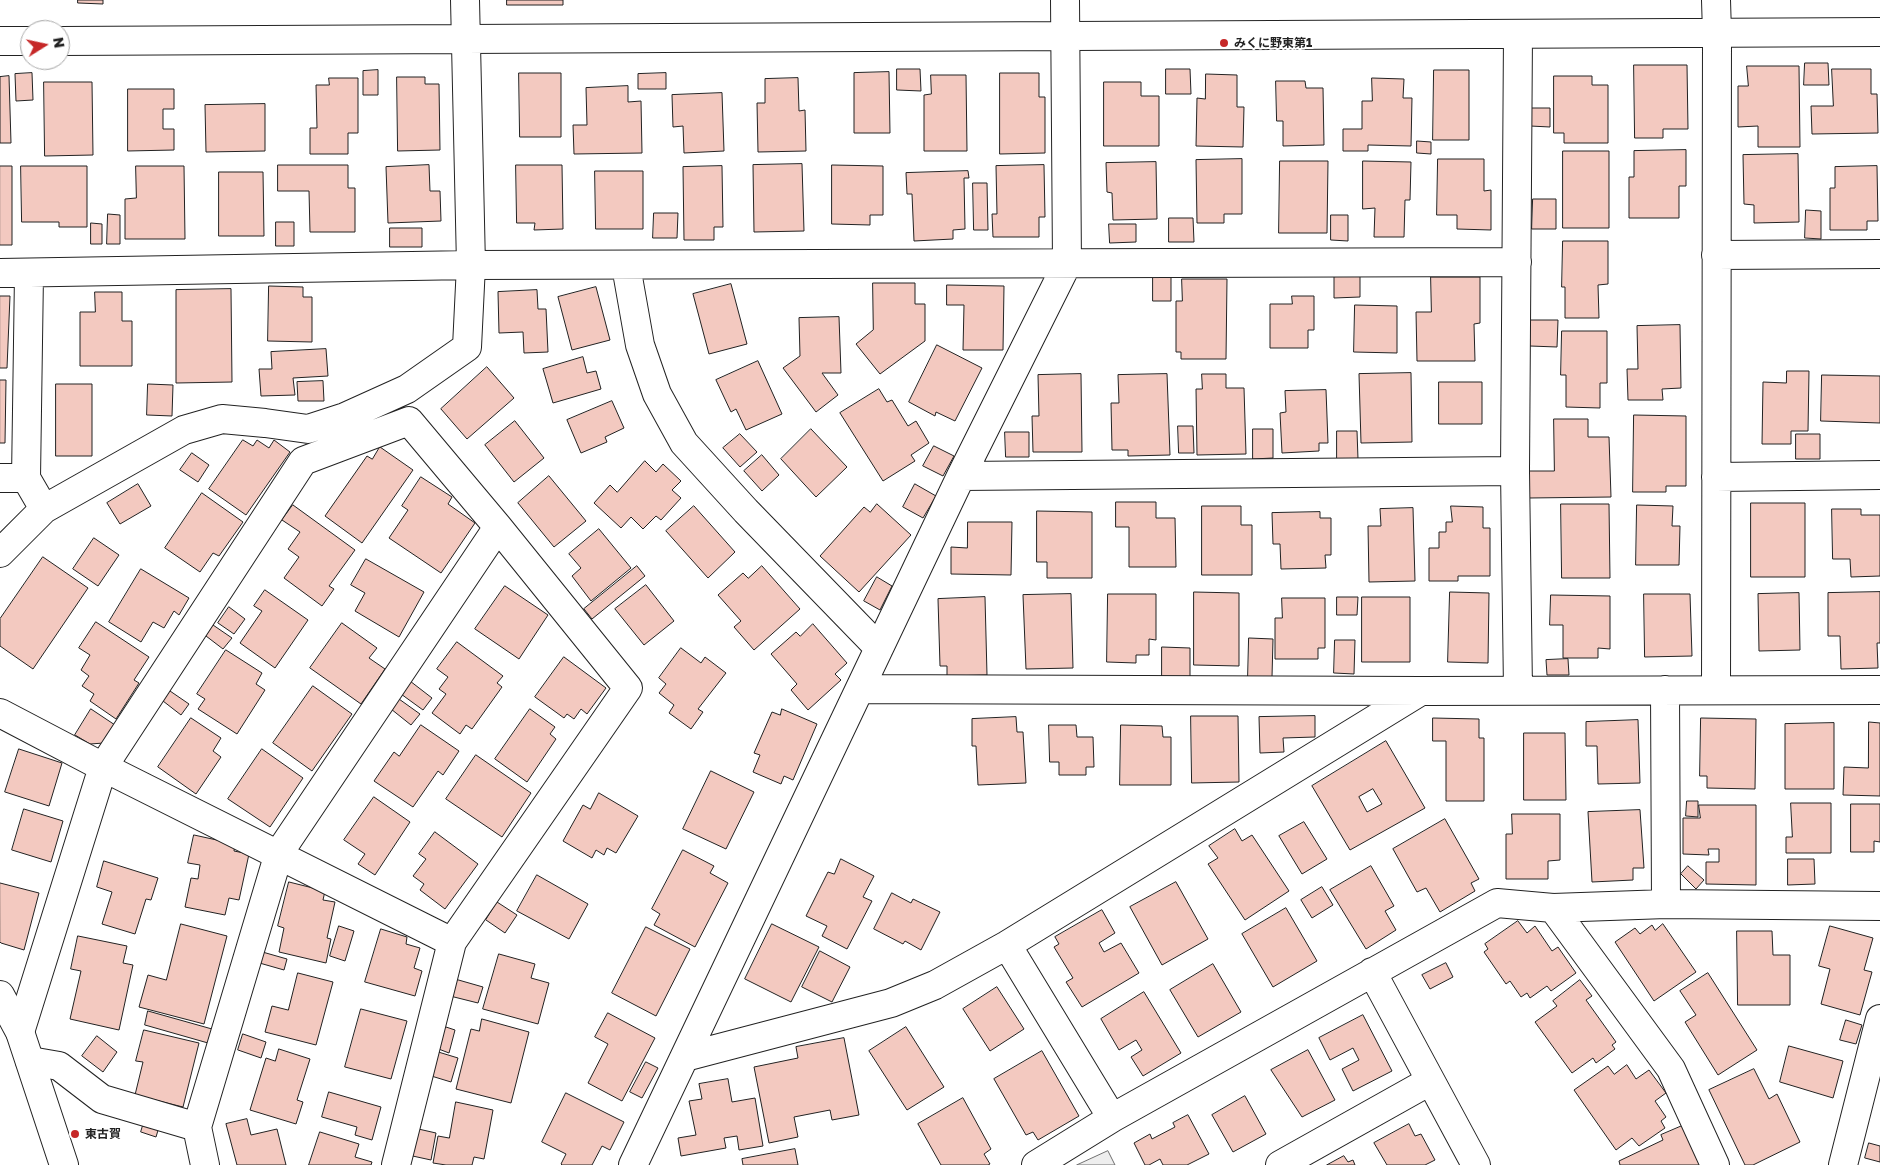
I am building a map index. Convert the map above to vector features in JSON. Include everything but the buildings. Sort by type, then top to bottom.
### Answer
[{"type":"street","points":[[0,553],[44,508],[184,430],[222,420],[265,422],[308,428],[344,417],[407,389],[467,347],[471,266],[465,0]]},
{"type":"street","points":[[633,1165],[961,476],[1067,264],[1065,0]]},
{"type":"street","points":[[1716,0],[1716,690]]},
{"type":"street","points":[[70,41],[1880,32]]},
{"type":"street","points":[[1518,34],[1515,471],[1518,690]]},
{"type":"street","points":[[0,41],[20,41]]},
{"type":"street","points":[[1716,255],[1880,254]]},
{"type":"street","points":[[0,273],[471,266],[1517,262]]},
{"type":"street","points":[[626,266],[640,345],[657,394],[684,443],[746,511],[880,648]]},
{"type":"street","points":[[29,274],[13,478],[44,508]]},
{"type":"street","points":[[20,1032],[103,767],[303,461],[409,421],[628,688],[452,942],[396,1165]]},
{"type":"street","points":[[961,476],[1515,471]]},
{"type":"street","points":[[1716,477],[1880,475]]},
{"type":"street","points":[[206,1165],[197,1127],[278,853],[498,528]]},
{"type":"street","points":[[860,689],[1880,690]]},
{"type":"street","points":[[1665,690],[1666,904]]},
{"type":"street","points":[[685,1057],[891,1003],[936,985],[1007,945],[1421,691]]},
{"type":"street","points":[[0,713],[103,767],[278,853],[452,942]]},
{"type":"street","points":[[1036,1165],[1112,1118],[1497,903],[1553,908],[1666,904],[1880,906]]},
{"type":"street","points":[[1553,908],[1671,1069],[1715,1165]]},
{"type":"street","points":[[1007,945],[1112,1118]]},
{"type":"street","points":[[1372,972],[1476,1165]]},
{"type":"street","points":[[0,996],[20,1032],[64,1165]]},
{"type":"street","points":[[1843,1165],[1880,1019]]},
{"type":"street","points":[[30,1061],[59,1066],[102,1099],[197,1127]]},
{"type":"street","points":[[1280,1165],[1430,1081]]},
{"type":"shaded area","points":[[1108,1151],[1115,1165],[1077,1165]]},
{"type":"place","name":"みくに野東第1","points":[[1224,43]]},
{"type":"place","name":"東古賀","points":[[75,1134]]}]
